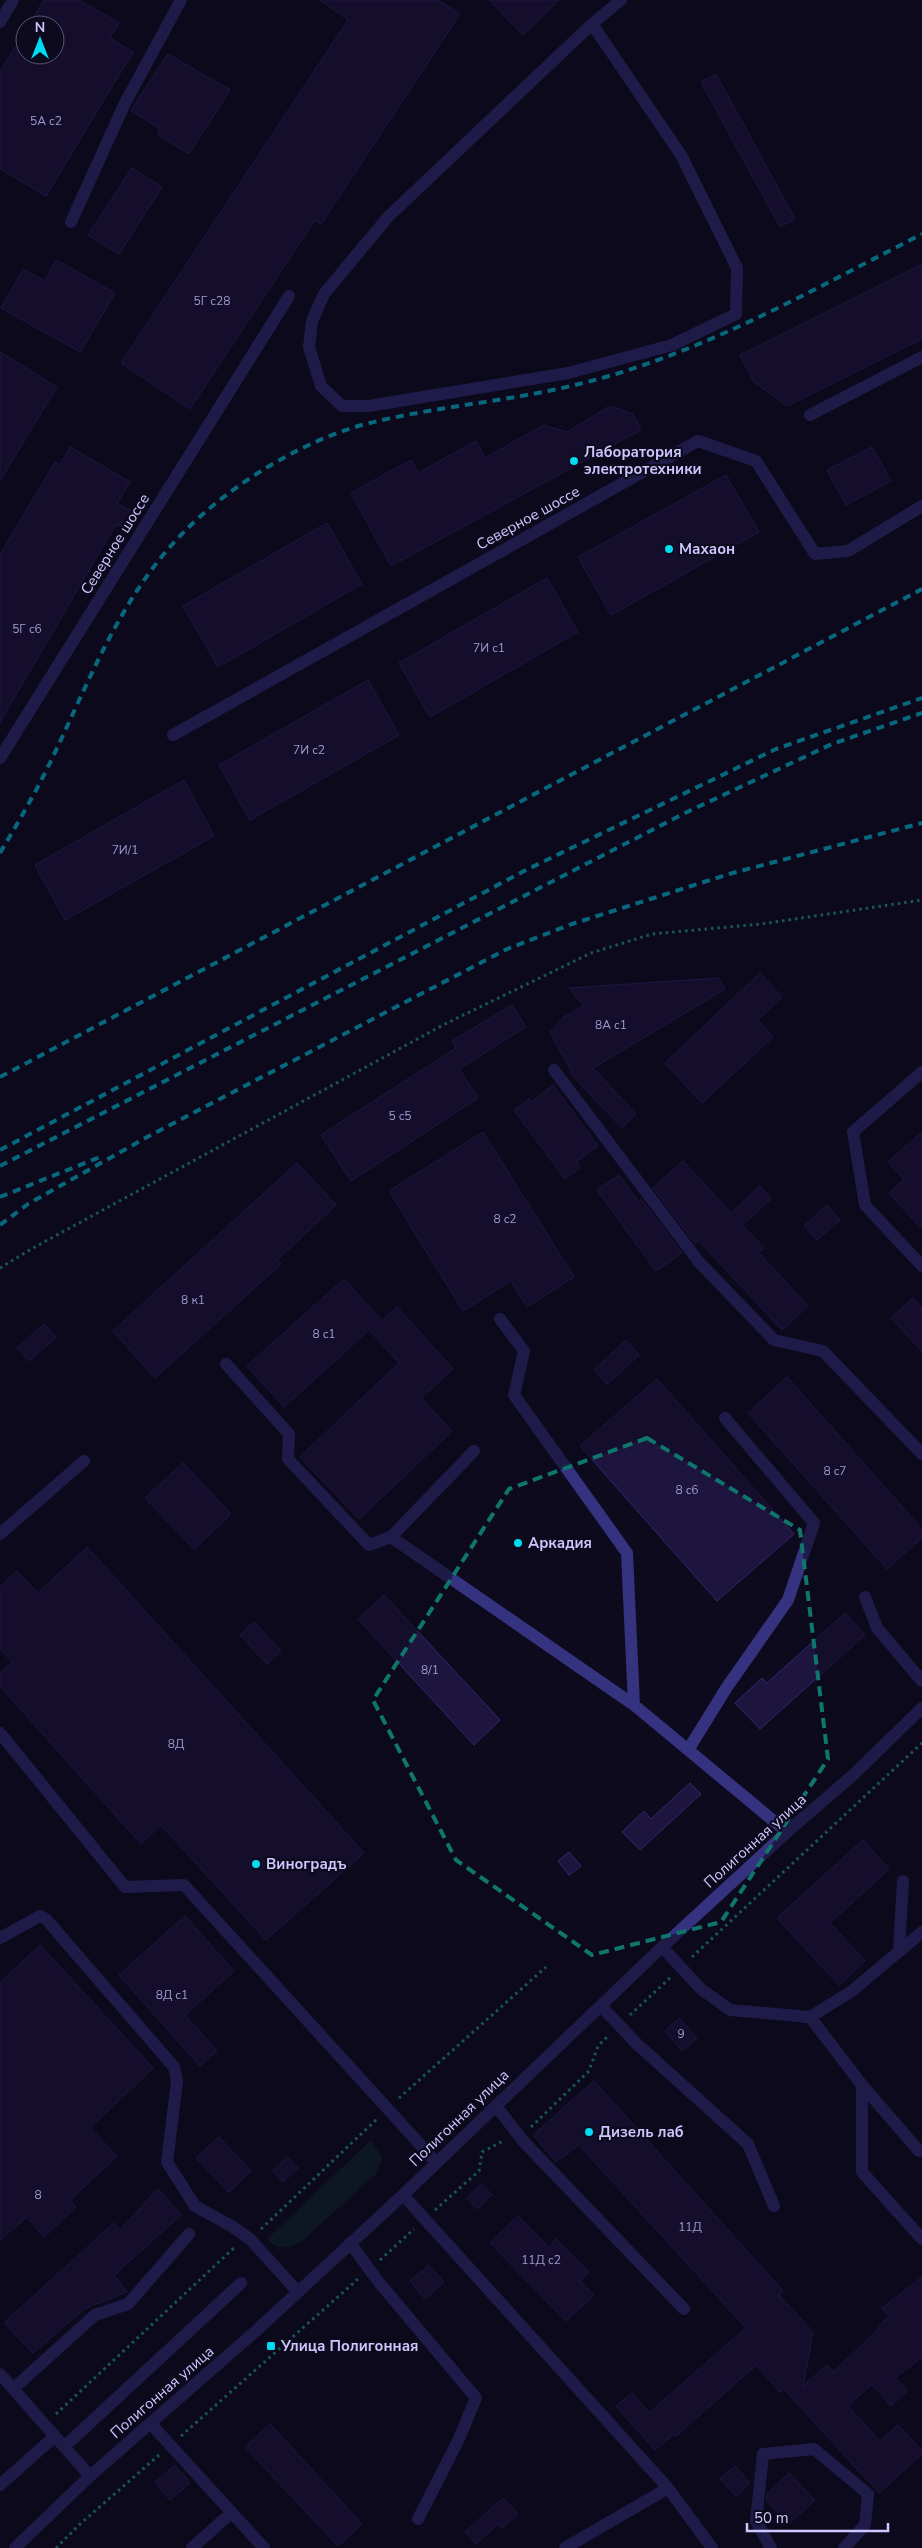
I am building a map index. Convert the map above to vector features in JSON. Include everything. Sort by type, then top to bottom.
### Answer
[{"type":"lane","points":[[0,22],[13,0]]},
{"type":"lane","points":[[71,222],[125,103],[176,15],[181,0]]},
{"type":"lane","points":[[592,24],[681,155],[733,259],[737,268],[736,314],[672,345],[568,374],[369,406],[342,406],[320,386],[309,347],[312,321],[324,294],[388,217],[592,24],[621,0]]},
{"type":"lane","name":"Северное шоссе","points":[[0,758],[290,296]]},
{"type":"lane","points":[[810,415],[922,357]]},
{"type":"lane","name":"Северное шоссе","points":[[173,735],[698,441],[756,461],[815,554],[848,551],[922,506]]},
{"type":"lane","points":[[554,1070],[699,1262],[774,1340],[823,1350],[922,1454]]},
{"type":"lane","points":[[922,1072],[853,1132],[864,1205],[922,1266]]},
{"type":"lane","points":[[500,1320],[524,1351],[514,1394],[627,1553],[634,1705]]},
{"type":"lane","points":[[226,1364],[289,1434],[288,1459],[369,1545],[391,1537],[474,1451]]},
{"type":"lane","points":[[688,1750],[727,1686],[788,1600],[814,1523],[726,1418]]},
{"type":"lane","points":[[0,1534],[84,1461]]},
{"type":"lane","points":[[391,1537],[634,1705],[787,1832]]},
{"type":"lane","points":[[864,1597],[877,1628],[922,1681]]},
{"type":"lane","name":"Полигонная улица","points":[[15,2548],[90,2476],[151,2424],[403,2195],[662,1947],[787,1832],[852,1776],[922,1708]]},
{"type":"lane","points":[[0,1733],[125,1887],[184,1885],[436,2162]]},
{"type":"lane","points":[[900,1950],[903,1881]]},
{"type":"lane","points":[[0,1938],[40,1916],[46,1919],[174,2067],[178,2081],[166,2162],[195,2206],[233,2226],[250,2239],[298,2292]]},
{"type":"lane","points":[[662,1947],[701,1989],[730,2010],[810,2017],[852,1991],[922,1932]]},
{"type":"lane","points":[[601,2006],[748,2144],[774,2206]]},
{"type":"lane","points":[[810,2017],[862,2085],[922,2150]]},
{"type":"lane","points":[[862,2085],[862,2172],[922,2239]]},
{"type":"lane","points":[[496,2106],[518,2134],[684,2309]]},
{"type":"lane","points":[[403,2195],[668,2488],[712,2548]]},
{"type":"lane","points":[[14,2388],[95,2315],[128,2304],[189,2234]]},
{"type":"lane","points":[[350,2244],[369,2270],[476,2398],[458,2441],[418,2519]]},
{"type":"lane","points":[[64,2447],[241,2283]]},
{"type":"lane","points":[[0,2374],[90,2476]]},
{"type":"lane","points":[[151,2424],[264,2548]]},
{"type":"lane","points":[[0,2485],[54,2437]]},
{"type":"lane","points":[[771,2548],[756,2521],[762,2454],[814,2448],[868,2494],[865,2526],[844,2548]]},
{"type":"lane","points":[[565,2548],[668,2488]]},
{"type":"lane","points":[[192,2548],[231,2513]]},
{"type":"path","points":[[0,1268],[33,1248],[445,1024],[592,953],[652,934],[761,924],[922,900]]},
{"type":"path","points":[[56,2548],[79,2524],[479,2171],[482,2152],[531,2127],[589,2072],[598,2046],[922,1743]]},
{"type":"path","points":[[44,2425],[241,2242],[250,2239],[387,2109],[546,1967]]},
{"type":"highlighted area","points":[[647,1438],[800,1530],[828,1759],[721,1922],[592,1955],[456,1860],[373,1700],[509,1489]]},
{"type":"green space","points":[[371,2140],[382,2157],[377,2173],[301,2242],[288,2247],[279,2247],[267,2239]]},
{"type":"building","points":[[44,0],[79,0],[119,23],[110,38],[133,52],[46,196],[0,169],[0,72],[15,47],[15,65],[65,65],[65,15],[35,15]]},
{"type":"building","points":[[320,0],[438,0],[460,14],[321,224],[315,220],[190,409],[121,363],[348,20]]},
{"type":"building","points":[[489,0],[559,0],[523,35]]},
{"type":"building","points":[[168,54],[230,90],[189,154],[157,134],[160,129],[131,110]]},
{"type":"building","points":[[716,74],[795,219],[780,227],[701,82]]},
{"type":"building","points":[[132,168],[162,187],[119,254],[88,235]]},
{"type":"building","points":[[56,260],[115,293],[80,352],[1,308],[23,269],[45,281]]},
{"type":"building","points":[[922,264],[922,339],[787,406],[754,382],[740,355]]},
{"type":"building","points":[[0,352],[57,387],[0,481]]},
{"type":"building","points":[[610,406],[633,414],[641,430],[391,566],[351,493],[411,460],[418,473],[476,441],[485,458],[544,425],[567,432]]},
{"type":"building","points":[[70,447],[130,482],[117,503],[135,513],[125,530],[116,524],[0,722],[0,555],[55,462],[60,465]]},
{"type":"building","points":[[872,447],[891,481],[846,505],[827,470]]},
{"type":"building","points":[[726,475],[759,532],[611,615],[578,557]]},
{"type":"building","points":[[327,523],[362,584],[218,667],[183,606]]},
{"type":"building","points":[[547,578],[578,632],[430,717],[399,663]]},
{"type":"building","points":[[368,680],[399,735],[250,820],[219,765]]},
{"type":"building","points":[[184,780],[214,836],[65,920],[35,865]]},
{"type":"building","points":[[760,973],[782,997],[758,1020],[773,1037],[702,1103],[665,1063]]},
{"type":"building","points":[[719,978],[725,989],[593,1068],[636,1114],[622,1128],[570,1073],[572,1072],[550,1032],[564,1017],[584,1006],[569,988]]},
{"type":"building","points":[[512,1005],[526,1027],[459,1069],[478,1098],[351,1181],[321,1135],[456,1048],[452,1041]]},
{"type":"building","points":[[553,1085],[598,1146],[576,1162],[580,1168],[565,1179],[514,1110],[529,1099],[531,1102]]},
{"type":"building","points":[[483,1132],[574,1277],[527,1307],[511,1281],[463,1311],[389,1191]]},
{"type":"building","points":[[922,1132],[922,1229],[889,1193],[904,1179],[888,1162]]},
{"type":"building","points":[[683,1161],[731,1213],[760,1186],[771,1199],[742,1225],[764,1248],[759,1253],[808,1306],[782,1330],[699,1241],[695,1243],[653,1188]]},
{"type":"building","points":[[297,1163],[336,1205],[277,1260],[281,1264],[155,1378],[113,1331]]},
{"type":"building","points":[[619,1175],[639,1202],[641,1199],[682,1253],[656,1271],[597,1190]]},
{"type":"building","points":[[827,1205],[840,1220],[817,1240],[804,1226]]},
{"type":"building","points":[[344,1279],[382,1321],[397,1307],[453,1369],[421,1398],[452,1431],[359,1519],[300,1457],[399,1363],[369,1330],[284,1407],[247,1366]]},
{"type":"building","points":[[913,1298],[922,1308],[922,1351],[891,1318]]},
{"type":"building","points":[[44,1324],[56,1337],[29,1361],[17,1348]]},
{"type":"building","points":[[626,1340],[639,1355],[607,1384],[594,1370]]},
{"type":"building","points":[[787,1377],[922,1529],[922,1538],[887,1569],[748,1413]]},
{"type":"building","points":[[657,1379],[794,1534],[717,1601],[580,1446]]},
{"type":"building","points":[[183,1463],[231,1514],[194,1549],[145,1498]]},
{"type":"building","points":[[87,1547],[364,1853],[266,1940],[161,1825],[141,1844],[0,1686],[0,1673],[12,1662],[0,1649],[0,1587],[17,1571],[38,1593]]},
{"type":"building","points":[[384,1595],[500,1720],[474,1745],[358,1619]]},
{"type":"building","points":[[845,1613],[865,1635],[760,1729],[735,1703],[762,1678],[767,1683]]},
{"type":"building","points":[[254,1622],[281,1651],[267,1664],[240,1635]]},
{"type":"building","points":[[690,1783],[701,1794],[640,1850],[622,1832],[644,1811],[651,1819]]},
{"type":"building","points":[[863,1840],[889,1869],[830,1923],[865,1961],[839,1985],[777,1918]]},
{"type":"building","points":[[569,1852],[581,1866],[569,1875],[558,1861]]},
{"type":"building","points":[[185,1916],[234,1971],[185,2015],[217,2051],[200,2066],[119,1975]]},
{"type":"building","points":[[40,1945],[153,2068],[90,2128],[117,2156],[70,2200],[76,2207],[44,2237],[27,2217],[0,2240],[0,1983]]},
{"type":"building","points":[[679,2018],[697,2038],[682,2051],[665,2031]]},
{"type":"building","points":[[594,2081],[783,2291],[779,2295],[813,2332],[803,2386],[827,2365],[833,2372],[879,2329],[877,2327],[889,2317],[882,2308],[922,2277],[922,2357],[895,2378],[907,2391],[891,2406],[872,2384],[848,2406],[880,2441],[898,2425],[922,2451],[922,2454],[879,2493],[784,2389],[780,2392],[756,2365],[676,2436],[674,2434],[655,2450],[616,2406],[632,2393],[649,2413],[746,2328],[579,2145],[556,2162],[533,2135]]},
{"type":"building","points":[[219,2137],[251,2171],[229,2192],[196,2158]]},
{"type":"building","points":[[287,2157],[298,2168],[283,2182],[273,2171]]},
{"type":"building","points":[[482,2184],[492,2195],[477,2209],[467,2198]]},
{"type":"building","points":[[158,2189],[181,2215],[114,2275],[127,2292],[84,2309],[33,2353],[4,2323],[114,2223],[120,2230]]},
{"type":"building","points":[[518,2216],[549,2247],[556,2239],[589,2272],[580,2281],[594,2295],[566,2321],[490,2243]]},
{"type":"building","points":[[429,2265],[444,2282],[425,2299],[410,2281]]},
{"type":"building","points":[[270,2424],[362,2524],[338,2546],[245,2447]]},
{"type":"building","points":[[175,2465],[190,2483],[170,2500],[155,2482]]},
{"type":"building","points":[[735,2466],[750,2483],[736,2496],[720,2479]]},
{"type":"building","points":[[789,2473],[815,2500],[789,2524],[766,2501],[767,2494]]},
{"type":"building","points":[[503,2498],[518,2514],[502,2528],[498,2524],[476,2544],[465,2532]]},
{"type":"railway","points":[[0,853],[41,781],[104,647],[139,588],[158,561],[181,535],[200,516],[246,481],[298,450],[351,428],[404,415],[561,388],[631,369],[674,354],[800,297],[922,234]]},
{"type":"railway","points":[[0,1077],[922,589]]},
{"type":"railway","points":[[0,1150],[526,870],[776,749],[922,698]]},
{"type":"railway","points":[[0,1166],[685,813],[832,744],[922,713]]},
{"type":"railway","points":[[0,1225],[28,1204],[149,1136],[507,949],[572,924],[729,874],[922,823]]},
{"type":"railway","points":[[0,1197],[100,1157]]},
{"type":"place","name":"Лаборатория электротехники","points":[[574,461]]},
{"type":"place","name":"Махаон","points":[[669,549]]},
{"type":"place","name":"Аркадия","points":[[518,1543]]},
{"type":"place","name":"Виноградъ","points":[[256,1864]]},
{"type":"place","name":"Дизель лаб","points":[[589,2132]]},
{"type":"place","name":"Улица Полигонная","points":[[271,2346]]}]
